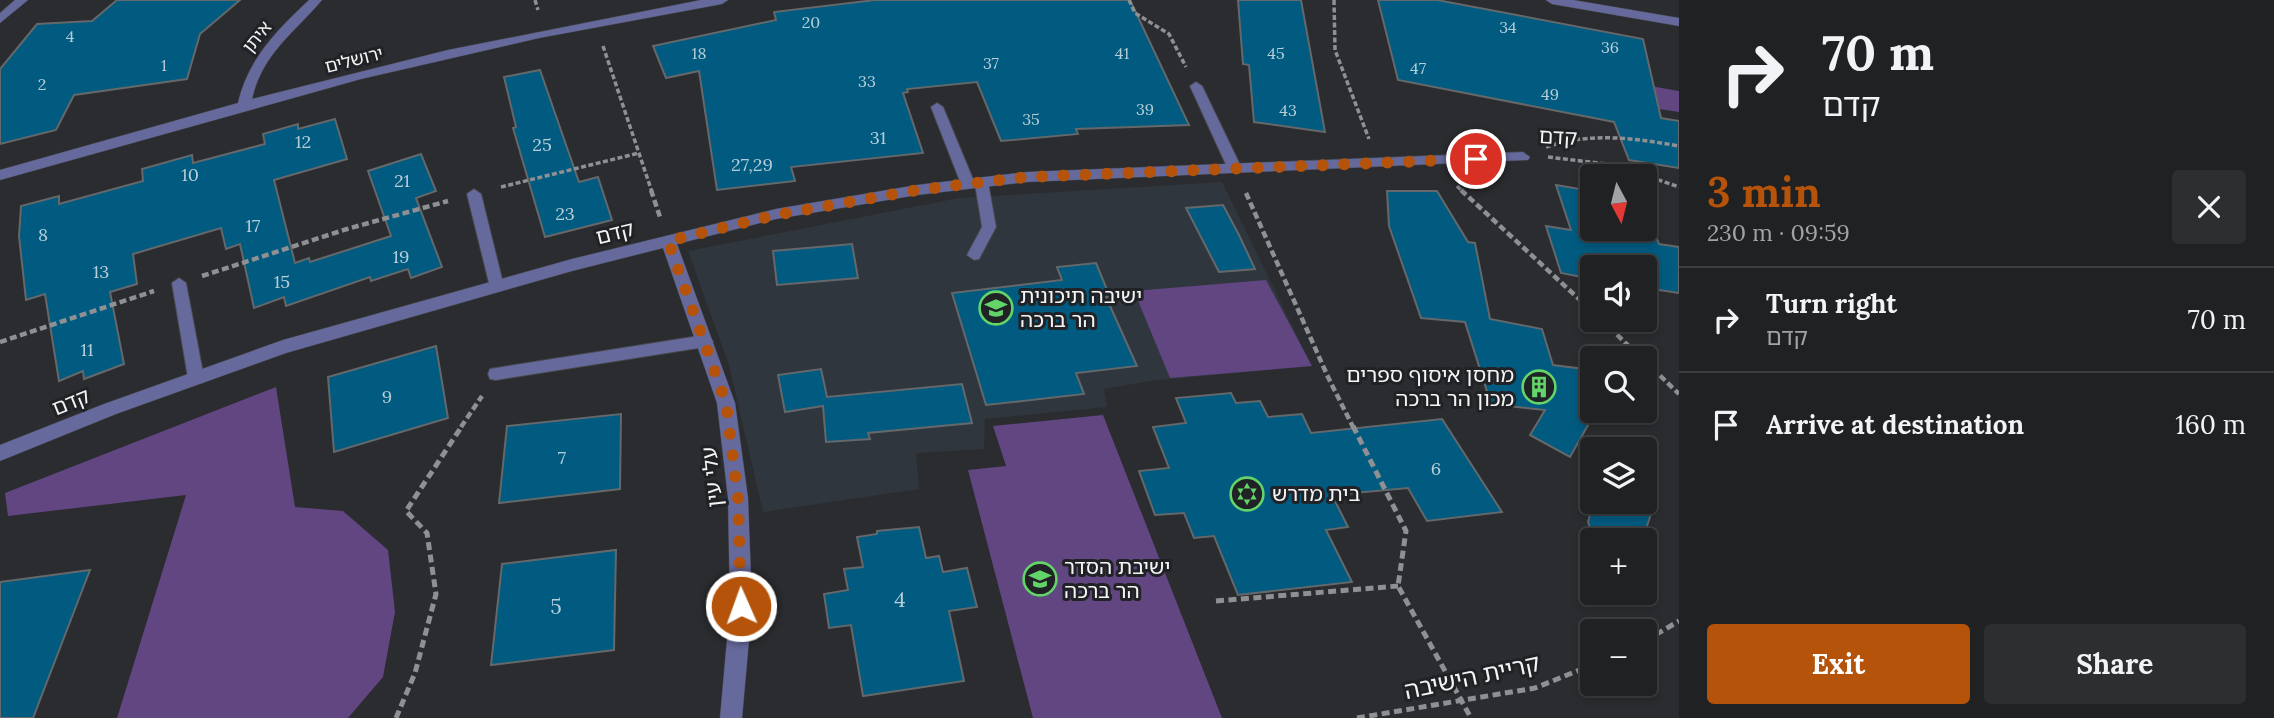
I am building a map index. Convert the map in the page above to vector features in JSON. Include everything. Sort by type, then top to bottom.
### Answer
[{"type":"street","points":[[0,19],[22,0]]},
{"type":"street","name":"איתן","points":[[244,106],[247,83],[257,61],[316,0]]},
{"type":"street","name":"ירושלים","points":[[0,175],[244,106],[543,31],[722,0]]},
{"type":"street","points":[[1552,0],[1679,22]]},
{"type":"street","name":"קדם","points":[[0,453],[283,347],[668,241],[776,215],[1027,177],[1523,157]]},
{"type":"street","name":"עלי עין","points":[[668,241],[726,403],[738,498],[741,606],[731,718]]},
{"type":"lane","points":[[1196,86],[1235,169]]},
{"type":"lane","points":[[937,107],[975,183],[989,227],[974,255]]},
{"type":"lane","points":[[474,194],[497,287]]},
{"type":"lane","points":[[179,283],[196,378]]},
{"type":"lane","points":[[496,374],[705,341]]},
{"type":"path","points":[[1129,0],[1135,13],[1169,34],[1196,86]]},
{"type":"path","points":[[1334,0],[1335,50],[1378,163]]},
{"type":"path","points":[[595,22],[668,241]]},
{"type":"path","points":[[1523,157],[1566,139],[1589,137],[1620,136],[1679,146]]},
{"type":"path","points":[[0,342],[347,229],[639,153]]},
{"type":"path","name":"קדם","points":[[1523,157],[1597,160],[1655,176],[1679,187]]},
{"type":"path","points":[[1430,161],[1580,300]]},
{"type":"path","points":[[1235,169],[1328,377],[1406,531],[1398,586],[1471,718]]},
{"type":"path","points":[[1615,332],[1629,346]]},
{"type":"path","points":[[1657,373],[1679,394]]},
{"type":"path","points":[[396,718],[415,673],[436,594],[427,533],[406,510],[496,374]]},
{"type":"path","points":[[1216,601],[1398,586]]},
{"type":"path","points":[[1657,634],[1679,621]]},
{"type":"path","name":"קריית הישיבה","points":[[1357,718],[1535,688],[1580,670]]},
{"type":"shaded area","points":[[1604,78],[1679,91],[1679,112],[1619,103]]},
{"type":"shaded area","name":"ישיבה תיכונית הר ברכה","points":[[1222,182],[1312,366],[1150,381],[1104,389],[1107,407],[985,419],[984,449],[916,453],[919,489],[763,512],[729,365],[688,251],[959,198]]},
{"type":"shaded area","points":[[1266,280],[1312,366],[1170,378],[1134,291]]},
{"type":"shaded area","points":[[276,387],[295,507],[343,511],[388,550],[395,612],[383,677],[348,718],[117,718],[186,495],[8,516],[5,493]]},
{"type":"shaded area","points":[[1103,415],[1222,718],[1033,718],[968,470],[1006,466],[993,426]]},
{"type":"building","points":[[117,0],[240,0],[200,34],[187,79],[74,95],[56,130],[0,144],[0,69],[37,24],[92,21]]},
{"type":"building","points":[[875,0],[1130,0],[1189,125],[1076,129],[1078,134],[1001,141],[977,82],[907,89],[908,92],[903,93],[923,153],[791,167],[795,181],[717,190],[699,71],[666,78],[653,46],[776,20],[774,12]]},
{"type":"building","points":[[1238,0],[1301,0],[1325,132],[1254,122],[1249,65],[1243,64]]},
{"type":"building","points":[[1378,0],[1437,0],[1643,39],[1661,118],[1679,121],[1679,168],[1629,160],[1614,122],[1398,80]]},
{"type":"building","points":[[540,70],[579,182],[598,177],[612,220],[545,237],[513,128],[516,127],[504,77]]},
{"type":"building","points":[[335,119],[347,159],[274,180],[295,263],[309,258],[310,262],[391,236],[368,171],[421,154],[436,191],[416,198],[442,267],[411,278],[408,269],[371,281],[370,277],[286,306],[284,297],[254,308],[240,244],[226,249],[221,228],[133,254],[137,284],[110,292],[124,364],[84,379],[83,371],[59,381],[45,294],[26,300],[19,236],[21,206],[59,196],[59,204],[143,181],[142,169],[192,155],[193,163],[265,144],[263,134],[298,124],[298,129]]},
{"type":"building","points":[[1556,185],[1580,189],[1580,242],[1657,242],[1657,239],[1659,244],[1679,247],[1679,293],[1657,290],[1657,255],[1580,255],[1580,277],[1561,273],[1546,226],[1571,230]]},
{"type":"building","points":[[1387,191],[1437,191],[1468,242],[1475,243],[1490,319],[1542,329],[1553,365],[1580,368],[1580,423],[1589,423],[1570,457],[1530,435],[1545,410],[1491,404],[1465,322],[1421,318],[1389,226]]},
{"type":"building","points":[[1223,205],[1255,269],[1219,272],[1186,208]]},
{"type":"building","points":[[852,244],[858,278],[777,285],[773,251]]},
{"type":"building","points":[[1096,263],[1110,297],[1106,297],[1137,366],[1076,373],[1084,394],[986,405],[952,293],[1062,280],[1057,267]]},
{"type":"building","points":[[436,346],[448,418],[334,452],[328,377]]},
{"type":"building","points":[[821,369],[827,397],[962,384],[972,423],[868,433],[870,439],[826,442],[823,406],[785,412],[778,375]]},
{"type":"building","name":"בית מדרש","points":[[1231,393],[1236,403],[1260,401],[1268,417],[1302,414],[1311,433],[1442,419],[1502,512],[1427,521],[1408,488],[1332,495],[1348,527],[1326,530],[1352,582],[1238,595],[1214,536],[1194,538],[1184,513],[1155,515],[1139,471],[1169,468],[1153,427],[1186,423],[1176,398]]},
{"type":"building","points":[[621,414],[620,489],[499,503],[507,426]]},
{"type":"building","points":[[1590,514],[1651,514],[1646,528],[1590,528],[1588,522]]},
{"type":"building","points":[[919,527],[926,558],[939,556],[943,572],[967,568],[977,607],[949,611],[964,681],[863,696],[851,625],[829,628],[824,594],[848,590],[844,569],[863,567],[857,537],[877,534],[877,531]]},
{"type":"building","points":[[616,550],[614,650],[491,665],[502,564]]},
{"type":"building","points":[[90,570],[33,718],[0,718],[0,582]]},
{"type":"place","name":"ישיבה תיכונית הר ברכה","points":[[996,308]]},
{"type":"place","name":"מחסן איסוף ספרים מכון הר ברכה","points":[[1539,387]]},
{"type":"place","name":"בית מדרש","points":[[1247,494]]},
{"type":"place","name":"ישיבת הסדר הר ברכה","points":[[1040,579]]},
{"type":"route","points":[[741,606],[738,498],[726,403],[668,241],[776,215],[917,190],[1027,177],[1476,159]]}]
